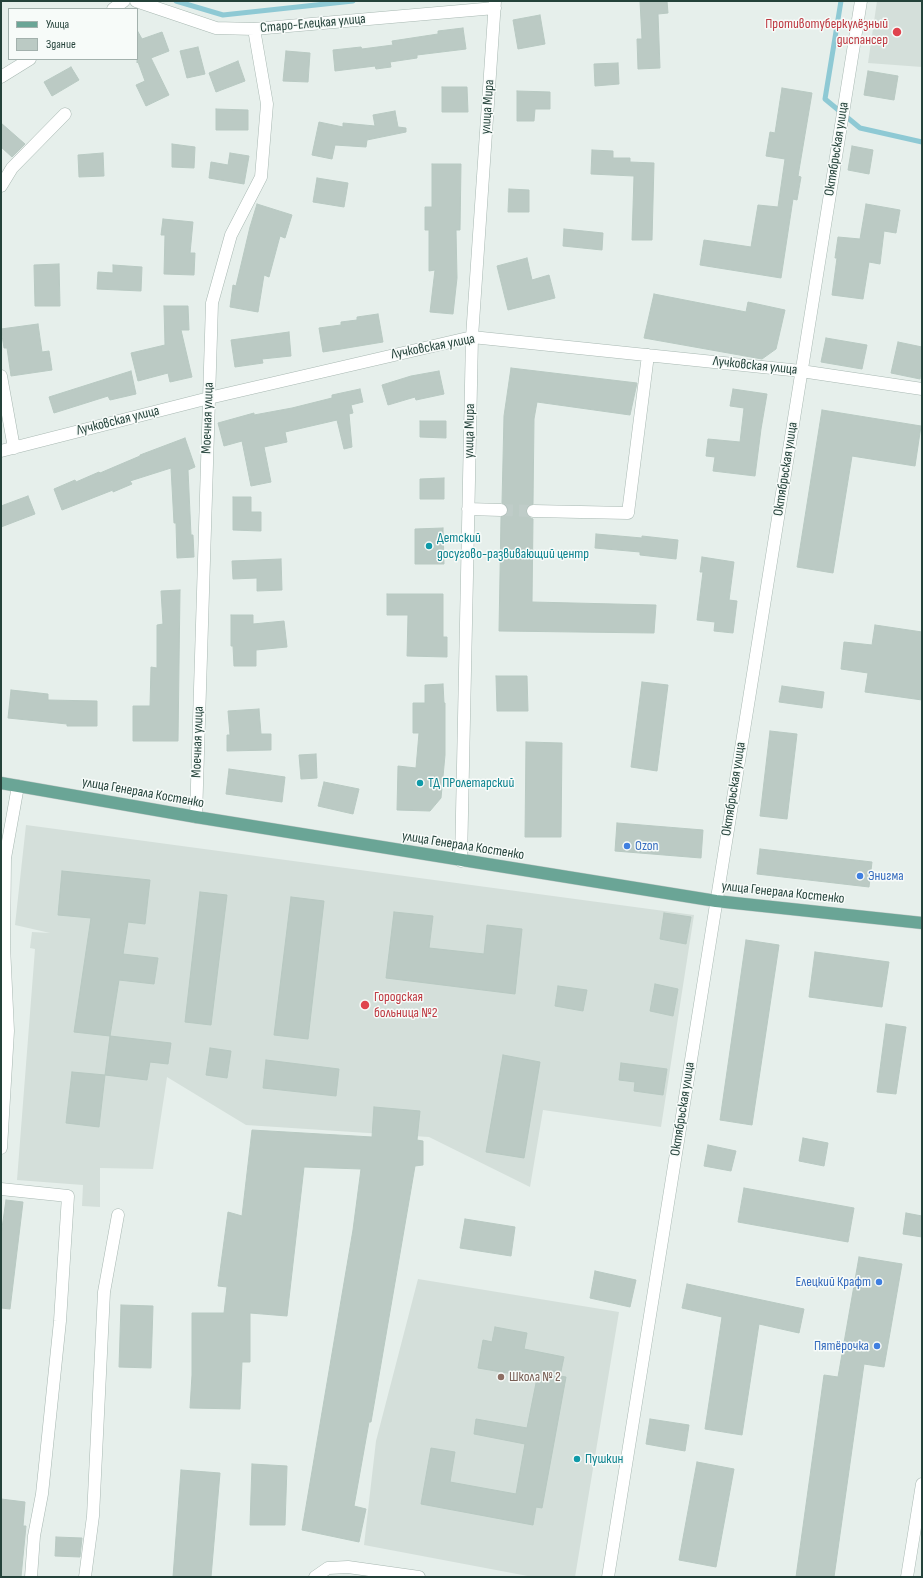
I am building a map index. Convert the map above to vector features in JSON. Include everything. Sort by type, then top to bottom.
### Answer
[{"type":"main road","name":"улица Генерала Костенко","points":[[1,783],[196,818],[716,901],[922,923]]},
{"type":"street","points":[[114,8],[124,1]]},
{"type":"street","name":"Старо-Елецкая улица","points":[[136,1],[216,28],[254,30],[495,4]]},
{"type":"street","name":"Октябрьская улица","points":[[608,1577],[861,1]]},
{"type":"street","name":"улица Мира","points":[[461,861],[472,337],[495,4]]},
{"type":"street","name":"Моечная улица","points":[[196,818],[212,303],[231,235],[261,177],[267,104],[254,30]]},
{"type":"street","points":[[1,77],[28,60]]},
{"type":"street","points":[[1,186],[12,168],[65,114]]},
{"type":"street","name":"Лучковская улица","points":[[1,451],[209,398],[472,337],[801,371],[922,389]]},
{"type":"street","points":[[533,511],[628,513],[648,355]]},
{"type":"street","points":[[1,376],[14,448]]},
{"type":"street","points":[[468,509],[502,510]]},
{"type":"street","points":[[1,1148],[8,1031],[4,946],[5,858],[18,786]]},
{"type":"street","points":[[1,1189],[68,1196],[60,1322],[42,1494],[34,1536],[31,1577]]},
{"type":"street","points":[[85,1577],[93,1516],[104,1292],[118,1215]]},
{"type":"street","points":[[907,1577],[922,1484]]},
{"type":"street","points":[[314,1577],[328,1568],[348,1567],[419,1577]]},
{"type":"shaded area","name":"Противотуберкулёзный диспансер","points":[[877,1],[922,1],[922,67],[868,63]]},
{"type":"shaded area","name":"Городская больница №2","points":[[26,825],[694,915],[661,1127],[543,1110],[530,1187],[429,1137],[246,1125],[167,1077],[153,1169],[100,1168],[100,1207],[82,1206],[83,1185],[17,1180],[35,949],[30,948],[32,932],[50,933],[15,925]]},
{"type":"shaded area","name":"Школа № 2","points":[[418,1279],[619,1312],[575,1577],[533,1577],[364,1545],[376,1441]]},
{"type":"building","points":[[640,1],[667,1],[668,13],[658,14],[660,68],[638,69],[637,39],[642,39]]},
{"type":"building","points":[[540,15],[545,44],[518,49],[513,20]]},
{"type":"building","points":[[463,28],[466,49],[417,55],[417,58],[390,62],[391,67],[376,69],[375,66],[335,71],[333,50],[361,47],[362,49],[393,45],[392,41],[438,34],[438,31]]},
{"type":"building","points":[[138,32],[142,39],[162,32],[169,51],[151,58],[169,95],[146,106],[136,85],[145,81],[138,62],[137,63]]},
{"type":"building","points":[[198,47],[205,74],[187,78],[180,51]]},
{"type":"building","points":[[286,51],[310,53],[308,82],[283,81]]},
{"type":"building","points":[[238,61],[245,81],[216,92],[209,73]]},
{"type":"building","points":[[618,63],[619,84],[595,86],[594,64]]},
{"type":"building","points":[[71,67],[79,80],[52,96],[44,82]]},
{"type":"building","points":[[868,71],[898,76],[894,100],[864,95]]},
{"type":"building","points":[[442,87],[467,87],[468,112],[442,112]]},
{"type":"building","points":[[782,88],[812,93],[798,176],[801,177],[797,200],[793,199],[781,278],[700,265],[704,240],[751,247],[758,205],[778,207],[785,159],[766,156],[770,132],[775,133]]},
{"type":"building","points":[[517,91],[550,92],[550,109],[535,109],[534,121],[517,121]]},
{"type":"building","points":[[216,109],[248,110],[248,130],[216,130]]},
{"type":"building","points":[[395,111],[398,127],[406,128],[406,132],[367,140],[366,147],[335,145],[332,159],[312,155],[319,122],[343,127],[343,123],[375,126],[373,115]]},
{"type":"building","points":[[1,123],[25,144],[12,157],[1,147]]},
{"type":"building","points":[[172,144],[195,147],[194,168],[172,167]]},
{"type":"building","points":[[852,146],[873,150],[869,174],[848,170]]},
{"type":"building","points":[[592,150],[613,151],[613,158],[630,158],[630,162],[654,163],[652,240],[632,240],[634,176],[591,174]]},
{"type":"building","points":[[103,153],[104,176],[79,177],[78,155]]},
{"type":"building","points":[[230,153],[249,156],[244,184],[209,178],[211,162],[228,165]]},
{"type":"building","points":[[432,164],[461,164],[460,230],[456,230],[457,278],[453,314],[430,312],[435,270],[429,271],[429,230],[425,230],[425,207],[432,207]]},
{"type":"building","points":[[317,178],[348,183],[344,207],[313,202]]},
{"type":"building","points":[[509,189],[529,190],[529,212],[508,212]]},
{"type":"building","points":[[257,204],[292,215],[285,238],[280,236],[269,277],[264,275],[258,312],[230,307],[233,285],[236,286]]},
{"type":"building","points":[[866,204],[900,210],[896,233],[884,231],[880,264],[869,262],[863,299],[832,295],[838,237],[860,239]]},
{"type":"building","points":[[163,219],[193,222],[190,253],[195,253],[194,275],[164,274],[165,235],[161,235]]},
{"type":"building","points":[[564,229],[603,233],[602,250],[563,246]]},
{"type":"building","points":[[527,258],[532,280],[549,275],[555,298],[508,310],[497,266]]},
{"type":"building","points":[[59,264],[60,306],[35,306],[34,265]]},
{"type":"building","points":[[113,265],[142,267],[141,291],[97,289],[98,272],[113,273]]},
{"type":"building","points":[[654,294],[746,312],[748,302],[785,310],[776,349],[762,359],[644,338]]},
{"type":"building","points":[[164,306],[188,306],[189,330],[181,330],[192,377],[170,382],[168,373],[138,381],[131,353],[165,345]]},
{"type":"building","points":[[378,314],[383,342],[323,352],[319,328],[341,325],[341,322],[357,320],[357,317]]},
{"type":"building","points":[[38,324],[42,352],[49,351],[52,370],[11,376],[7,348],[4,348],[1,329]]},
{"type":"building","points":[[289,332],[291,356],[262,359],[263,363],[235,367],[231,340]]},
{"type":"building","points":[[826,338],[867,345],[862,369],[821,362]]},
{"type":"building","points":[[898,342],[922,347],[922,367],[920,379],[891,373]]},
{"type":"building","points":[[511,368],[637,383],[630,415],[537,402],[534,419],[533,504],[527,507],[526,511],[529,517],[533,519],[532,602],[656,605],[654,633],[499,631],[501,517],[507,514],[508,510],[507,506],[502,503],[504,416]]},
{"type":"building","points":[[131,371],[136,394],[110,400],[108,396],[54,413],[49,397]]},
{"type":"building","points":[[439,371],[444,394],[416,400],[415,397],[388,405],[382,385],[411,376]]},
{"type":"building","points":[[360,389],[363,402],[351,405],[353,413],[349,414],[352,447],[344,449],[337,420],[285,432],[287,442],[264,447],[271,482],[251,486],[242,441],[224,446],[218,423],[254,413],[254,415],[292,408],[332,398],[332,395]]},
{"type":"building","points":[[733,389],[767,394],[755,476],[713,471],[715,457],[706,456],[708,439],[740,442],[744,408],[730,406]]},
{"type":"building","points":[[822,410],[921,426],[915,466],[852,456],[833,573],[797,567]]},
{"type":"building","points":[[420,421],[446,421],[446,438],[420,437]]},
{"type":"building","points":[[185,438],[195,467],[188,470],[191,535],[193,535],[194,557],[177,558],[176,523],[174,523],[171,468],[130,481],[132,484],[62,510],[54,489],[75,480],[76,482],[99,472],[100,473],[140,455]]},
{"type":"building","points":[[444,478],[444,499],[420,499],[420,479]]},
{"type":"building","points":[[28,496],[35,514],[1,527],[1,506]]},
{"type":"building","points":[[233,497],[251,497],[251,512],[261,512],[261,531],[233,530]]},
{"type":"building","name":"Детский досугово-развивающий центр","points":[[443,528],[444,564],[415,564],[415,529]]},
{"type":"building","points":[[596,534],[642,538],[642,536],[678,540],[676,559],[640,555],[640,552],[595,548]]},
{"type":"building","points":[[702,557],[734,562],[729,600],[737,601],[733,633],[714,631],[715,622],[697,620],[703,572],[700,572]]},
{"type":"building","points":[[281,559],[282,590],[257,591],[257,578],[233,579],[232,561]]},
{"type":"building","points":[[180,590],[178,741],[133,741],[133,706],[150,706],[151,667],[157,668],[157,625],[163,624],[161,591]]},
{"type":"building","points":[[387,594],[443,594],[443,637],[447,637],[447,657],[407,656],[408,615],[387,615]]},
{"type":"building","points":[[231,615],[253,615],[253,624],[284,621],[287,647],[256,650],[256,666],[234,666],[233,646],[231,646]]},
{"type":"building","points":[[875,625],[922,632],[922,700],[865,692],[868,673],[841,669],[844,642],[872,645]]},
{"type":"building","points":[[496,676],[527,676],[528,711],[497,711]]},
{"type":"building","points":[[642,682],[668,685],[657,771],[631,767]]},
{"type":"building","points":[[443,684],[445,703],[445,755],[441,798],[430,811],[397,810],[398,766],[416,768],[419,733],[413,733],[413,703],[425,703],[425,685]]},
{"type":"building","points":[[782,686],[824,692],[822,708],[779,702]]},
{"type":"building","points":[[11,690],[48,694],[48,700],[97,701],[97,726],[67,726],[67,724],[8,718]]},
{"type":"building","points":[[259,709],[261,734],[271,734],[271,750],[227,751],[227,735],[230,735],[228,711]]},
{"type":"building","points":[[770,731],[797,734],[787,819],[760,816]]},
{"type":"building","points":[[526,742],[562,743],[561,837],[525,837]]},
{"type":"building","points":[[316,754],[317,778],[301,779],[299,755]]},
{"type":"building","points":[[229,769],[285,777],[282,802],[226,794]]},
{"type":"building","points":[[324,782],[359,789],[353,814],[318,806]]},
{"type":"building","points":[[617,823],[703,830],[701,858],[615,851]]},
{"type":"building","points":[[760,849],[872,862],[869,887],[757,874]]},
{"type":"building","points":[[62,871],[150,880],[145,924],[128,922],[123,954],[158,958],[154,984],[119,980],[110,1036],[74,1032],[91,918],[58,915]]},
{"type":"building","points":[[200,892],[227,895],[211,1025],[185,1022]]},
{"type":"building","points":[[291,897],[324,901],[308,1039],[274,1035]]},
{"type":"building","points":[[394,912],[433,916],[429,948],[484,954],[487,925],[522,929],[515,994],[386,978]]},
{"type":"building","points":[[664,913],[691,917],[686,944],[660,939]]},
{"type":"building","points":[[746,940],[779,945],[752,1125],[720,1120]]},
{"type":"building","points":[[815,952],[889,962],[882,1007],[809,997]]},
{"type":"building","points":[[655,984],[678,989],[673,1016],[650,1011]]},
{"type":"building","points":[[558,986],[587,990],[583,1011],[555,1006]]},
{"type":"building","points":[[886,1024],[906,1027],[896,1094],[877,1092]]},
{"type":"building","points":[[110,1036],[171,1043],[168,1064],[150,1062],[147,1080],[105,1075]]},
{"type":"building","points":[[210,1048],[231,1051],[227,1078],[206,1075]]},
{"type":"building","points":[[503,1055],[540,1062],[524,1158],[486,1152]]},
{"type":"building","points":[[266,1060],[339,1069],[336,1096],[263,1088]]},
{"type":"building","points":[[621,1063],[667,1069],[663,1095],[634,1091],[635,1082],[619,1080]]},
{"type":"building","points":[[72,1072],[105,1075],[99,1127],[66,1123]]},
{"type":"building","points":[[374,1107],[420,1111],[417,1140],[423,1141],[423,1165],[415,1166],[371,1422],[369,1422],[354,1506],[366,1509],[359,1542],[302,1530],[353,1230],[361,1169],[304,1167],[287,1316],[250,1313],[250,1362],[242,1362],[240,1409],[190,1408],[192,1375],[192,1313],[224,1313],[227,1287],[218,1286],[228,1212],[242,1216],[252,1130],[372,1137]]},
{"type":"building","points":[[803,1138],[828,1143],[824,1166],[799,1161]]},
{"type":"building","points":[[708,1145],[736,1151],[731,1171],[704,1166]]},
{"type":"building","points":[[744,1188],[854,1208],[848,1242],[738,1222]]},
{"type":"building","points":[[6,1200],[23,1202],[10,1309],[1,1308],[1,1235]]},
{"type":"building","points":[[906,1213],[922,1216],[922,1237],[903,1234]]},
{"type":"building","points":[[465,1219],[515,1227],[511,1256],[460,1248]]},
{"type":"building","points":[[859,1257],[902,1264],[884,1367],[864,1364],[834,1577],[796,1577],[824,1375],[838,1377]]},
{"type":"building","points":[[595,1271],[636,1280],[630,1307],[590,1298]]},
{"type":"building","points":[[687,1284],[804,1309],[799,1333],[759,1324],[742,1435],[705,1429],[722,1317],[682,1308]]},
{"type":"building","points":[[121,1305],[153,1306],[151,1368],[119,1367]]},
{"type":"building","points":[[495,1327],[527,1333],[524,1349],[564,1357],[560,1376],[566,1377],[542,1508],[536,1507],[533,1525],[421,1504],[431,1448],[455,1452],[450,1482],[516,1494],[525,1444],[474,1434],[476,1419],[527,1428],[537,1378],[478,1368],[483,1340],[492,1342]]},
{"type":"building","points":[[650,1419],[689,1425],[685,1451],[646,1444]]},
{"type":"building","points":[[697,1462],[734,1469],[716,1567],[679,1560]]},
{"type":"building","points":[[252,1464],[287,1466],[285,1525],[250,1525]]},
{"type":"building","points":[[181,1470],[220,1473],[211,1577],[173,1577]]},
{"type":"building","points":[[1,1499],[25,1502],[23,1526],[26,1526],[21,1577],[1,1577]]},
{"type":"building","points":[[56,1537],[82,1538],[80,1557],[55,1556]]},
{"type":"waterway","points":[[176,1],[223,15],[353,1]]},
{"type":"waterway","points":[[841,1],[825,99],[860,128],[922,142]]},
{"type":"tunnel","points":[[501,510],[533,511]]},
{"type":"place","name":"Противотуберкулёзный диспансер","points":[[897,32]]},
{"type":"place","name":"Детский досугово-развивающий центр","points":[[429,546]]},
{"type":"place","name":"ТД ПРолетарский","points":[[420,783]]},
{"type":"place","name":"Ozon","points":[[627,846]]},
{"type":"place","name":"Энигма","points":[[860,876]]},
{"type":"place","name":"Городская больница №2","points":[[365,1005]]},
{"type":"place","name":"Елецкий Крафт","points":[[879,1282]]},
{"type":"place","name":"Пятёрочка","points":[[877,1346]]},
{"type":"place","name":"Школа № 2","points":[[501,1377]]},
{"type":"place","name":"Пушкин","points":[[577,1459]]}]
